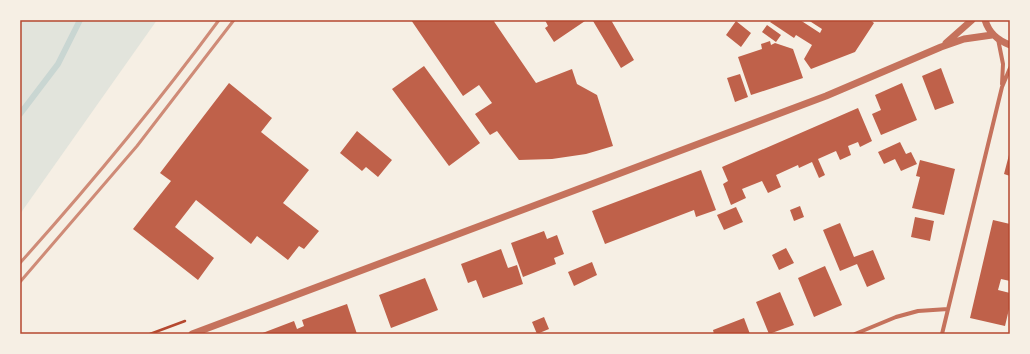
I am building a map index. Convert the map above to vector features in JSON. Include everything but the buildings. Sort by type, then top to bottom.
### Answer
[{"type":"street","points":[[941,47],[972,20]]},
{"type":"street","points":[[985,20],[987,27],[995,37],[1003,64],[1002,87]]},
{"type":"street","points":[[192,334],[819,99],[941,47],[964,39],[995,37],[1010,45]]},
{"type":"street","points":[[942,334],[1002,87],[1010,68]]},
{"type":"street","points":[[855,334],[896,317],[918,311],[948,309]]},
{"type":"shaded area","points":[[20,20],[157,20],[20,214]]},
{"type":"waterway","points":[[20,114],[58,64],[80,20]]},
{"type":"railway","points":[[20,263],[122,144],[219,20]]},
{"type":"railway","points":[[20,282],[137,146],[234,20]]}]
